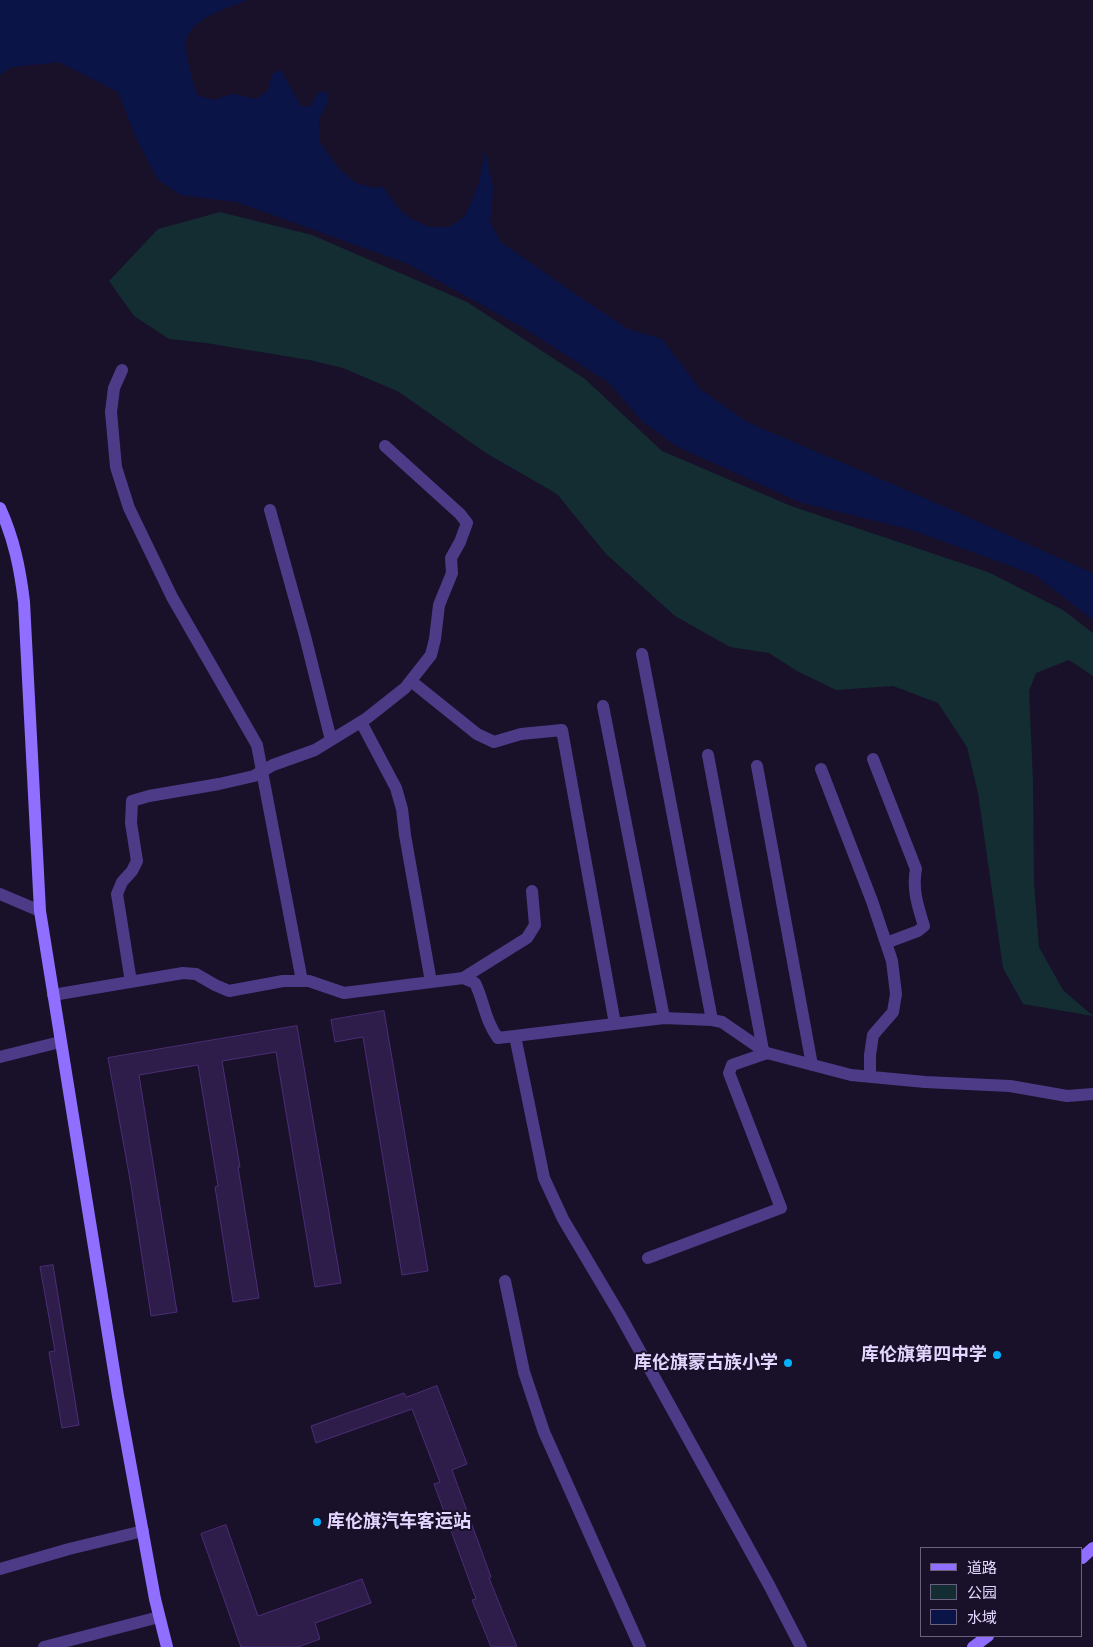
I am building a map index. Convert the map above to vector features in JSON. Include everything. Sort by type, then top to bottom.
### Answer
[{"type":"street","points":[[122,370],[114,388],[111,412],[116,467],[129,508],[172,597],[257,744],[302,981]]},
{"type":"street","points":[[131,982],[116,894],[137,861],[131,824],[132,801],[254,776],[273,765],[314,750],[361,722],[405,688],[431,654],[435,639],[439,605],[452,573],[450,558],[460,542],[466,523],[460,514],[386,446]]},
{"type":"street","points":[[0,508],[8,526],[19,564],[24,602],[40,911],[118,1396],[159,1617],[167,1647]]},
{"type":"street","points":[[270,510],[305,636],[331,740]]},
{"type":"street","points":[[642,654],[712,1020]]},
{"type":"street","points":[[411,680],[476,734],[494,742],[521,734],[562,730],[615,1024]]},
{"type":"street","points":[[604,706],[664,1018]]},
{"type":"street","points":[[361,722],[396,788],[402,809],[431,982]]},
{"type":"street","points":[[708,755],[765,1051]]},
{"type":"street","points":[[873,760],[916,869],[914,881],[915,895],[924,926],[918,931],[886,942]]},
{"type":"street","points":[[757,766],[812,1064]]},
{"type":"street","points":[[821,769],[872,901],[892,961],[896,994],[894,1012],[873,1034],[870,1054],[870,1077]]},
{"type":"street","points":[[53,995],[183,973],[196,974],[215,985],[230,990],[283,981],[309,981],[344,993],[463,978],[527,938],[535,925],[532,892]]},
{"type":"street","points":[[0,894],[40,911]]},
{"type":"street","points":[[463,978],[474,983],[481,996],[490,1027],[498,1038],[664,1018],[712,1020],[722,1022],[765,1051],[850,1075],[925,1082],[1010,1086],[1068,1096],[1093,1094]]},
{"type":"street","points":[[515,1036],[544,1178],[563,1219],[625,1324],[801,1647]]},
{"type":"street","points":[[0,1057],[60,1042]]},
{"type":"street","points":[[648,1258],[781,1208],[729,1073],[732,1065],[765,1051]]},
{"type":"street","points":[[505,1281],[524,1372],[544,1432],[640,1647]]},
{"type":"street","points":[[0,1570],[69,1549],[143,1531]]},
{"type":"street","points":[[1083,1557],[1093,1548]]},
{"type":"street","points":[[44,1647],[159,1617]]},
{"type":"street","points":[[973,1647],[987,1637]]},
{"type":"green space","points":[[220,212],[312,235],[467,302],[585,379],[662,451],[791,506],[988,572],[1063,610],[1093,633],[1093,676],[1069,660],[1036,673],[1029,691],[1033,781],[1034,883],[1039,947],[1063,990],[1093,1016],[1023,1004],[1003,968],[978,793],[967,747],[938,703],[893,686],[836,690],[797,671],[769,653],[730,647],[675,616],[606,554],[557,494],[486,453],[399,392],[343,368],[309,360],[206,343],[169,339],[134,316],[109,281],[158,229]]},
{"type":"water","points":[[0,0],[248,0],[221,10],[202,20],[189,33],[186,41],[186,52],[197,95],[213,100],[233,94],[256,99],[268,90],[272,74],[281,70],[301,106],[309,107],[319,92],[327,92],[328,102],[319,119],[320,142],[339,169],[356,183],[375,188],[383,187],[400,210],[410,218],[429,227],[449,227],[465,216],[479,183],[485,150],[493,188],[490,223],[502,243],[628,329],[662,339],[700,389],[747,422],[925,498],[1093,573],[1093,620],[1035,575],[909,529],[802,503],[676,446],[642,421],[608,382],[527,330],[408,264],[237,202],[181,195],[158,180],[136,138],[118,92],[59,62],[12,67],[0,75]]},
{"type":"building","points":[[384,1011],[428,1271],[402,1275],[363,1037],[335,1042],[331,1020]]},
{"type":"building","points":[[297,1026],[341,1283],[315,1287],[276,1052],[222,1061],[259,1298],[233,1302],[215,1187],[218,1186],[198,1065],[139,1075],[177,1312],[151,1316],[131,1185],[108,1058]]},
{"type":"building","points":[[53,1265],[79,1425],[62,1428],[49,1352],[55,1351],[40,1267]]},
{"type":"building","points":[[437,1386],[467,1464],[452,1470],[491,1577],[489,1578],[517,1647],[491,1647],[472,1600],[476,1599],[434,1484],[440,1482],[412,1409],[316,1443],[311,1426],[404,1393],[406,1397]]},
{"type":"building","points":[[226,1525],[258,1616],[362,1579],[371,1603],[315,1623],[320,1639],[298,1647],[241,1647],[201,1534]]},
{"type":"place","name":"库伦旗第四中学","points":[[997,1355]]},
{"type":"place","name":"库伦旗蒙古族小学","points":[[788,1363]]},
{"type":"place","name":"库伦旗汽车客运站","points":[[317,1522]]}]
